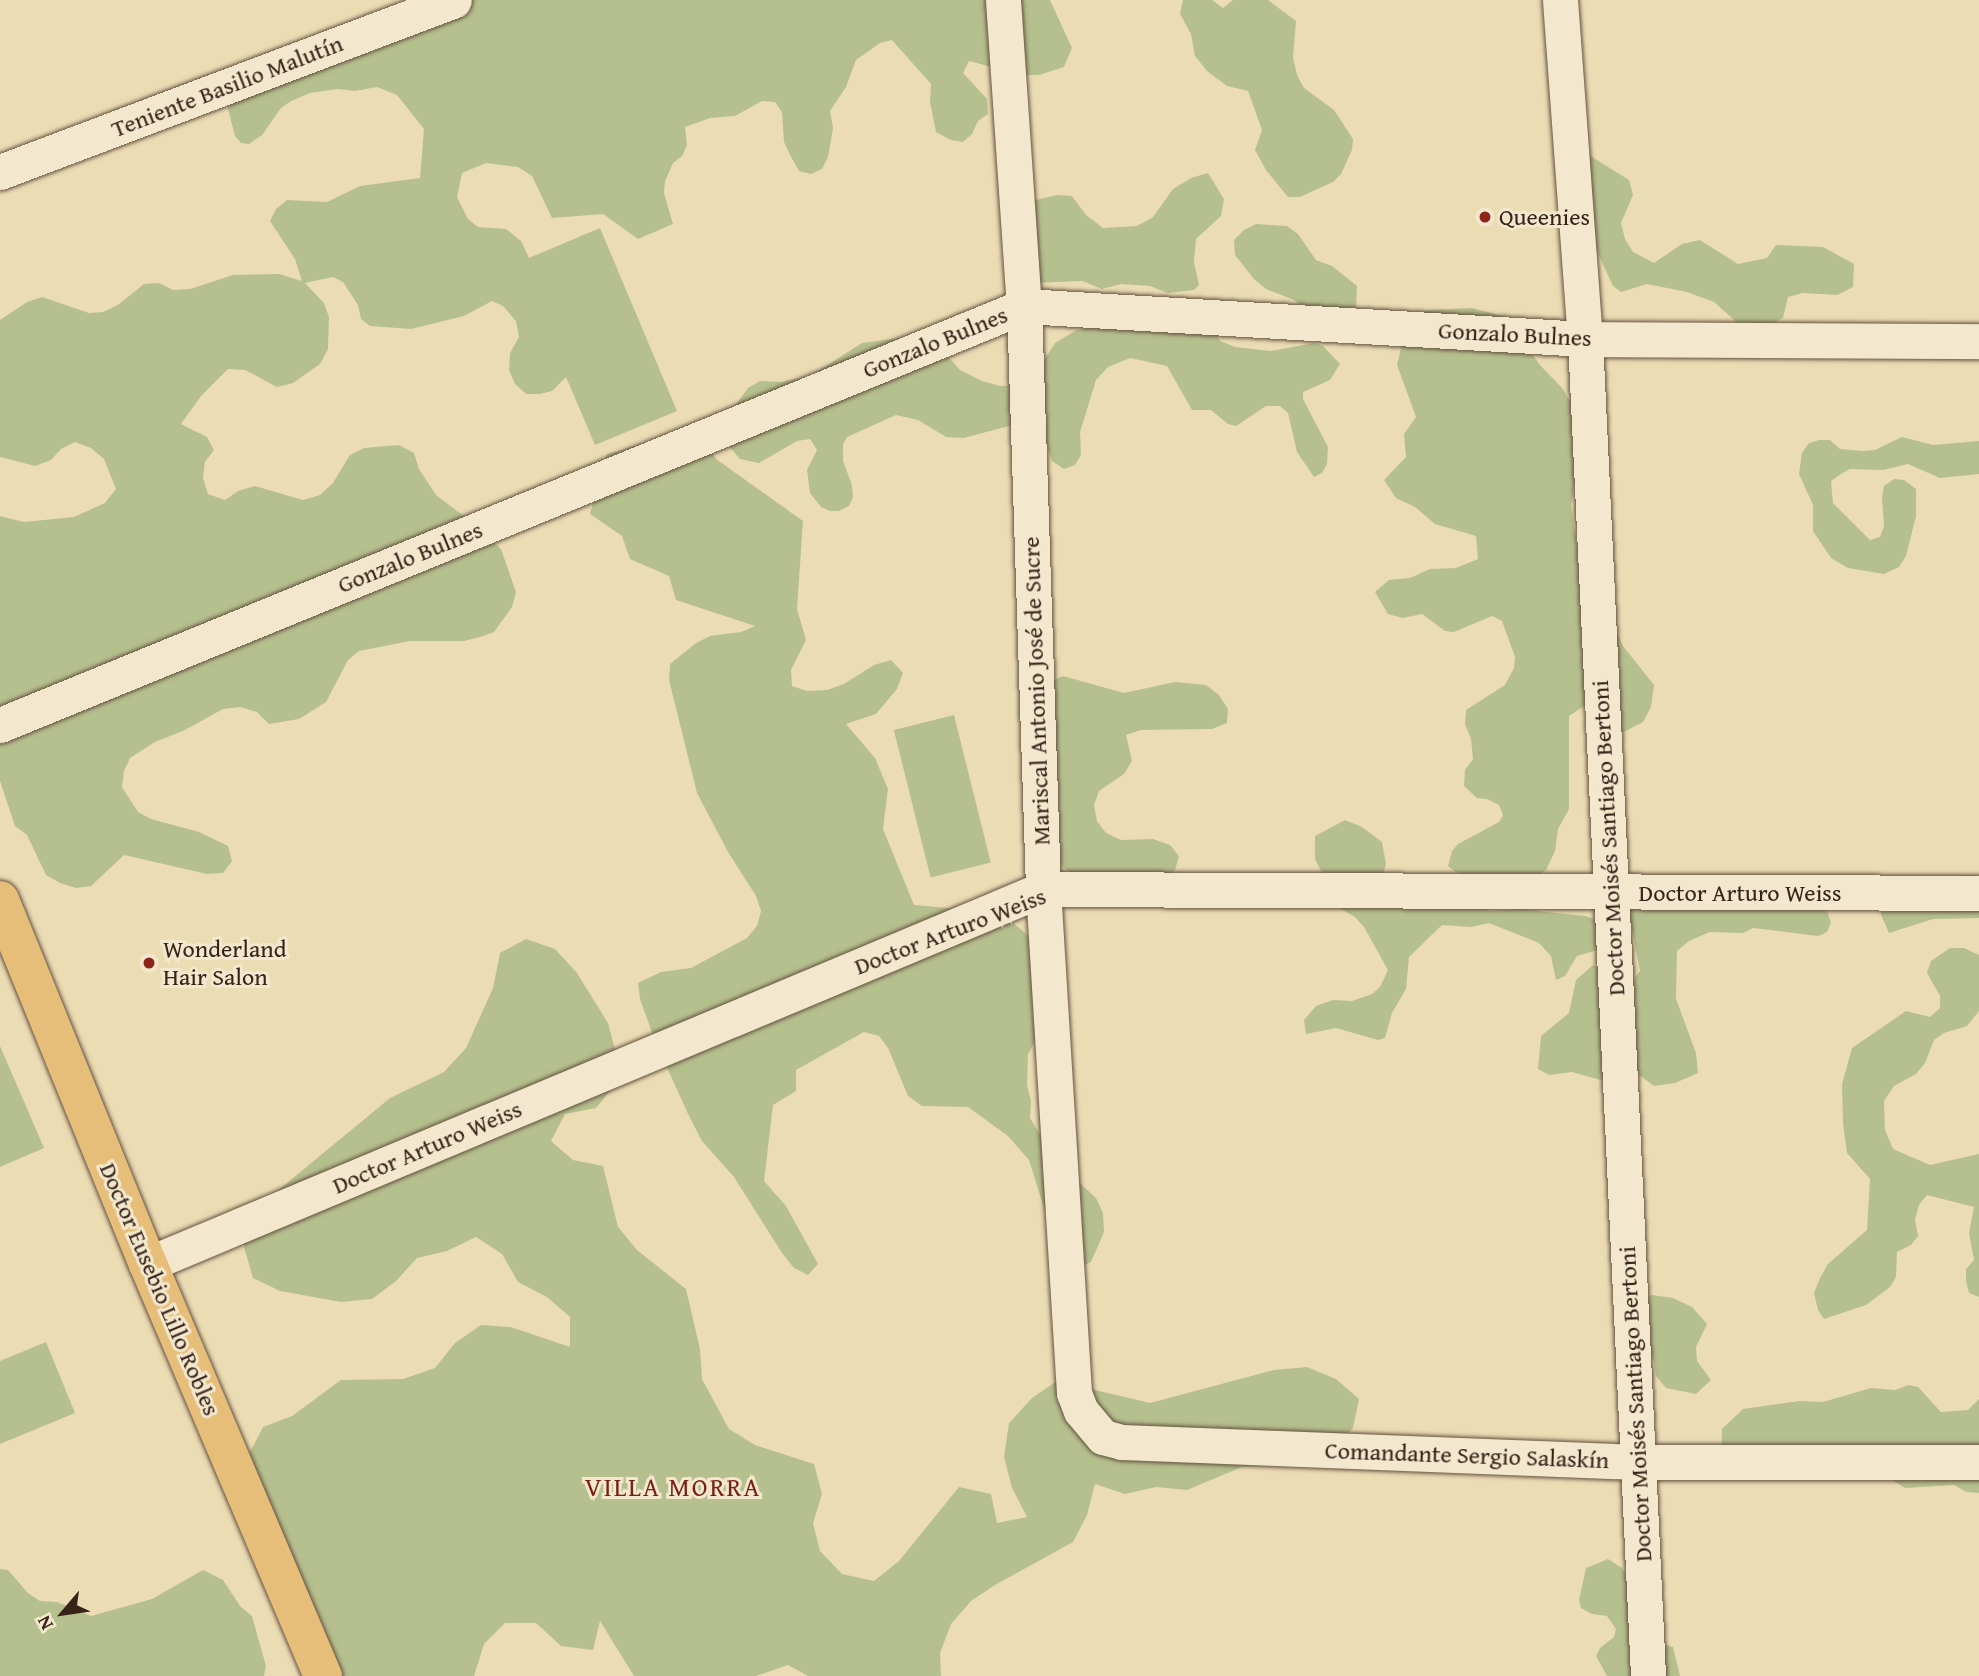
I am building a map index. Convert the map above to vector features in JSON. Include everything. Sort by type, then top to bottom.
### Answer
[{"type":"main road","name":"Doctor Eusebio Lillo Robles","points":[[0,900],[148,1264],[323,1676]]},
{"type":"street","name":"Teniente Basilio Malutín","points":[[0,172],[454,0]]},
{"type":"street","name":"Mariscal Antonio José de Sucre","points":[[1003,0],[1024,306],[1043,890],[1074,1393],[1093,1427],[1103,1437],[1122,1442]]},
{"type":"street","name":"Doctor Moisés Santiago Bertoni","points":[[1560,0],[1585,339],[1648,1676]]},
{"type":"street","name":"Gonzalo Bulnes","points":[[0,725],[1024,306],[1585,339],[1979,341]]},
{"type":"street","name":"Doctor Arturo Weiss","points":[[148,1264],[1043,890],[1979,893]]},
{"type":"street","name":"Comandante Sergio Salaskín","points":[[1122,1442],[1638,1462],[1979,1462]]},
{"type":"green space","points":[[456,0],[1050,0],[1072,48],[1064,67],[1039,75],[1022,75],[969,61],[963,73],[987,99],[988,114],[978,121],[972,134],[963,142],[951,140],[936,132],[930,102],[931,84],[892,40],[880,43],[856,60],[846,87],[830,111],[833,128],[828,157],[822,169],[811,174],[799,171],[790,155],[784,142],[782,112],[775,102],[762,101],[735,116],[710,118],[685,127],[687,145],[682,156],[673,163],[665,181],[664,193],[673,224],[638,239],[603,214],[552,218],[532,176],[518,167],[486,163],[462,173],[457,197],[468,219],[478,227],[506,229],[521,241],[529,258],[600,228],[677,411],[595,445],[566,377],[552,391],[540,394],[526,394],[515,384],[509,370],[510,353],[519,337],[516,321],[503,306],[492,301],[464,316],[411,329],[370,326],[361,319],[358,305],[343,282],[333,277],[305,283],[324,303],[329,317],[328,349],[320,364],[293,383],[277,387],[245,370],[228,369],[201,396],[181,424],[207,437],[214,450],[205,462],[203,478],[208,494],[225,500],[238,491],[255,486],[303,500],[320,495],[333,483],[350,455],[364,448],[399,445],[414,453],[419,469],[436,495],[477,526],[501,549],[516,592],[512,607],[494,632],[480,637],[464,641],[410,641],[359,651],[348,660],[326,702],[299,719],[269,724],[257,712],[240,707],[223,709],[183,731],[155,742],[130,758],[124,771],[122,787],[138,812],[151,819],[199,832],[228,846],[232,861],[223,873],[207,874],[124,855],[91,886],[76,888],[60,883],[46,875],[27,835],[15,826],[0,781],[0,516],[24,522],[74,517],[105,503],[116,489],[104,459],[91,448],[75,442],[61,449],[51,460],[35,466],[0,457],[0,320],[27,302],[42,297],[89,313],[103,312],[118,305],[144,284],[159,283],[173,290],[190,289],[233,275],[279,274],[302,281],[295,259],[270,221],[276,209],[287,200],[327,202],[360,186],[420,178],[424,129],[397,95],[377,87],[355,91],[338,89],[310,93],[291,101],[281,108],[262,135],[249,144],[241,143],[235,136],[228,109],[229,101],[415,32],[424,32],[444,22]]},
{"type":"green space","points":[[1183,0],[1212,0],[1223,8],[1233,0],[1268,0],[1296,21],[1293,58],[1297,75],[1304,88],[1334,110],[1353,139],[1352,150],[1341,174],[1333,182],[1300,197],[1288,197],[1266,170],[1255,150],[1262,130],[1248,91],[1227,86],[1207,71],[1195,56],[1191,34],[1180,14]]},
{"type":"green space","points":[[1581,150],[1629,180],[1633,195],[1621,223],[1625,239],[1633,252],[1654,263],[1682,244],[1700,240],[1738,264],[1767,258],[1776,245],[1823,247],[1854,264],[1853,287],[1837,295],[1803,293],[1788,297],[1783,318],[1762,329],[1742,327],[1714,302],[1687,292],[1647,284],[1621,292],[1613,286],[1595,247]]},
{"type":"green space","points":[[1208,173],[1224,199],[1221,216],[1196,239],[1194,262],[1199,285],[1194,290],[1168,293],[1150,286],[1121,284],[1102,289],[1082,281],[1034,283],[1028,202],[1057,195],[1072,196],[1086,215],[1103,228],[1137,226],[1153,217],[1173,189],[1191,178]]},
{"type":"green space","points":[[1256,224],[1287,226],[1298,234],[1316,260],[1332,266],[1357,286],[1356,310],[1305,308],[1294,300],[1266,289],[1254,279],[1235,255],[1234,240],[1244,230]]},
{"type":"green space","points":[[1472,308],[1506,317],[1540,365],[1563,389],[1577,414],[1572,445],[1577,462],[1571,506],[1577,547],[1623,646],[1654,685],[1651,707],[1643,722],[1622,733],[1587,704],[1569,716],[1569,809],[1558,829],[1555,851],[1546,870],[1539,875],[1465,879],[1448,866],[1452,851],[1458,844],[1499,822],[1503,815],[1499,805],[1477,798],[1464,786],[1465,770],[1473,759],[1471,739],[1465,724],[1466,710],[1505,685],[1514,668],[1515,657],[1502,621],[1492,616],[1454,632],[1445,631],[1422,614],[1403,618],[1388,614],[1375,592],[1389,580],[1410,578],[1430,569],[1456,568],[1478,559],[1476,536],[1435,524],[1415,507],[1396,498],[1384,480],[1406,457],[1404,434],[1416,417],[1397,365],[1408,318],[1427,310]]},
{"type":"green space","points":[[1123,319],[1214,331],[1220,341],[1235,347],[1271,351],[1315,343],[1323,346],[1340,364],[1330,380],[1303,392],[1303,399],[1328,447],[1327,464],[1322,473],[1314,477],[1297,452],[1288,413],[1280,406],[1266,406],[1236,426],[1228,424],[1211,410],[1192,410],[1167,366],[1130,358],[1108,367],[1096,380],[1080,432],[1081,455],[1075,465],[1064,469],[1052,461],[1043,432],[1024,422],[964,438],[946,437],[918,420],[896,415],[847,437],[843,444],[843,461],[852,485],[853,497],[849,506],[839,511],[830,511],[821,507],[810,493],[807,470],[817,450],[810,439],[797,441],[759,463],[740,459],[728,445],[727,417],[748,388],[760,381],[781,382],[810,376],[862,343],[899,338],[942,350],[960,370],[982,381],[1000,386],[1016,385],[1040,367],[1055,343],[1077,330]]},
{"type":"green space","points":[[1902,437],[1933,445],[1979,441],[1979,474],[1940,478],[1908,464],[1883,470],[1850,469],[1831,481],[1833,503],[1870,540],[1880,537],[1884,526],[1884,486],[1894,479],[1904,480],[1916,489],[1916,516],[1906,556],[1899,567],[1884,574],[1848,568],[1831,558],[1813,531],[1813,505],[1799,474],[1802,453],[1809,443],[1819,440],[1830,440],[1840,449],[1863,451],[1875,450]]},
{"type":"green space","points":[[707,443],[716,459],[803,521],[797,609],[806,640],[791,670],[792,686],[807,691],[827,690],[844,684],[874,665],[891,660],[903,673],[897,689],[876,714],[846,724],[875,758],[888,789],[883,829],[914,905],[948,908],[1012,922],[1031,938],[1052,1010],[1028,1054],[1030,1118],[1057,1162],[1096,1198],[1103,1213],[1104,1232],[1091,1262],[1077,1268],[1049,1224],[1029,1160],[1008,1136],[968,1107],[922,1106],[908,1096],[888,1048],[879,1036],[864,1032],[796,1070],[796,1091],[773,1105],[764,1181],[786,1206],[818,1264],[808,1275],[794,1268],[782,1253],[734,1177],[702,1141],[689,1116],[655,1041],[640,999],[638,983],[661,972],[691,968],[747,938],[757,926],[761,911],[756,896],[728,852],[697,793],[669,680],[670,664],[696,643],[710,636],[741,632],[755,626],[676,600],[669,576],[630,559],[622,536],[590,514],[607,454],[642,444]]},
{"type":"green space","points":[[1063,676],[1124,693],[1175,682],[1206,685],[1219,695],[1228,709],[1227,723],[1212,729],[1141,730],[1126,735],[1132,761],[1124,774],[1099,791],[1094,805],[1097,821],[1106,833],[1121,840],[1153,839],[1170,845],[1179,856],[1175,870],[1165,881],[1085,884],[1048,855],[1049,682]]},
{"type":"green space","points":[[954,715],[991,862],[931,877],[894,730]]},
{"type":"green space","points":[[1345,820],[1362,827],[1382,842],[1386,864],[1384,871],[1389,886],[1476,904],[1490,911],[1519,909],[1585,916],[1594,919],[1605,939],[1601,949],[1577,956],[1565,976],[1556,980],[1551,956],[1539,943],[1489,923],[1471,927],[1442,925],[1409,957],[1406,989],[1392,1013],[1385,1038],[1378,1040],[1336,1028],[1306,1034],[1304,1020],[1316,1006],[1333,1000],[1352,1001],[1372,994],[1380,987],[1388,970],[1364,927],[1355,917],[1336,906],[1322,882],[1322,873],[1315,859],[1315,836]]},
{"type":"green space","points":[[1967,875],[1979,876],[1979,918],[1933,919],[1889,933],[1881,915],[1883,891]]},
{"type":"green space","points":[[1819,889],[1831,922],[1827,932],[1818,936],[1753,928],[1743,933],[1710,932],[1689,941],[1677,951],[1676,999],[1696,1053],[1698,1073],[1675,1083],[1654,1086],[1634,1071],[1604,1081],[1572,1072],[1549,1075],[1538,1069],[1541,1036],[1569,1013],[1576,980],[1593,965],[1607,975],[1633,980],[1640,971],[1627,905]]},
{"type":"green space","points":[[526,939],[555,949],[577,973],[608,1023],[616,1053],[616,1084],[596,1108],[565,1114],[551,1141],[573,1160],[603,1166],[618,1227],[637,1250],[686,1289],[700,1349],[702,1379],[729,1429],[755,1445],[814,1464],[822,1494],[813,1523],[820,1551],[842,1574],[874,1581],[899,1561],[959,1487],[991,1494],[997,1523],[1027,1517],[1012,1488],[1004,1457],[1009,1423],[1032,1398],[1057,1381],[1150,1403],[1274,1370],[1307,1367],[1336,1379],[1359,1399],[1353,1428],[1331,1450],[1304,1463],[1242,1467],[1187,1490],[1156,1487],[1125,1494],[1095,1484],[1087,1515],[1073,1542],[971,1601],[951,1624],[940,1653],[941,1676],[808,1676],[788,1665],[756,1676],[634,1676],[600,1621],[593,1650],[561,1646],[536,1623],[505,1623],[484,1644],[474,1676],[317,1676],[249,1454],[263,1427],[292,1416],[341,1380],[403,1379],[435,1368],[455,1343],[481,1325],[511,1327],[570,1347],[570,1317],[547,1297],[518,1282],[502,1254],[476,1237],[447,1251],[417,1258],[396,1281],[372,1299],[341,1302],[280,1291],[253,1278],[244,1247],[247,1216],[390,1098],[444,1072],[466,1048],[493,988],[500,953]]},
{"type":"green space","points":[[1950,948],[1964,948],[1979,955],[1979,1011],[1967,1026],[1944,1033],[1934,1040],[1925,1063],[1916,1074],[1894,1086],[1884,1101],[1885,1130],[1893,1149],[1930,1165],[1979,1154],[1979,1297],[1969,1293],[1966,1281],[1966,1269],[1974,1260],[1969,1233],[1974,1207],[1927,1195],[1919,1205],[1915,1220],[1918,1236],[1911,1245],[1897,1252],[1896,1277],[1890,1287],[1866,1305],[1824,1319],[1818,1310],[1814,1293],[1820,1278],[1828,1264],[1867,1230],[1870,1179],[1847,1153],[1843,1124],[1842,1084],[1852,1048],[1906,1011],[1930,1017],[1940,1008],[1940,996],[1927,973],[1931,961]]},
{"type":"green space","points":[[0,1046],[44,1148],[0,1167]]},
{"type":"green space","points":[[1652,1295],[1673,1298],[1692,1307],[1707,1324],[1696,1347],[1697,1361],[1711,1380],[1696,1394],[1666,1388],[1656,1376],[1654,1362],[1628,1308]]},
{"type":"green space","points":[[46,1342],[75,1413],[0,1444],[0,1361]]},
{"type":"green space","points":[[1909,1385],[1918,1387],[1941,1412],[1968,1410],[1979,1399],[1979,1493],[1966,1492],[1954,1485],[1905,1488],[1892,1480],[1870,1474],[1721,1466],[1722,1429],[1743,1409],[1800,1401],[1823,1402],[1871,1388],[1895,1390]]},
{"type":"green space","points":[[1608,1559],[1622,1568],[1660,1644],[1673,1647],[1680,1676],[1607,1676],[1596,1656],[1600,1648],[1614,1637],[1616,1629],[1607,1616],[1592,1614],[1581,1608],[1579,1600],[1586,1568]]},
{"type":"green space","points":[[0,1569],[8,1570],[28,1593],[40,1601],[57,1602],[91,1616],[152,1599],[203,1570],[223,1580],[240,1606],[252,1616],[266,1666],[264,1676],[0,1676]]},
{"type":"place","name":"Queenies","points":[[1485,217]]},
{"type":"place","name":"Wonderland Hair Salon","points":[[149,963]]},
{"type":"district","name":"VILLA MORRA","points":[[673,1487]]}]
